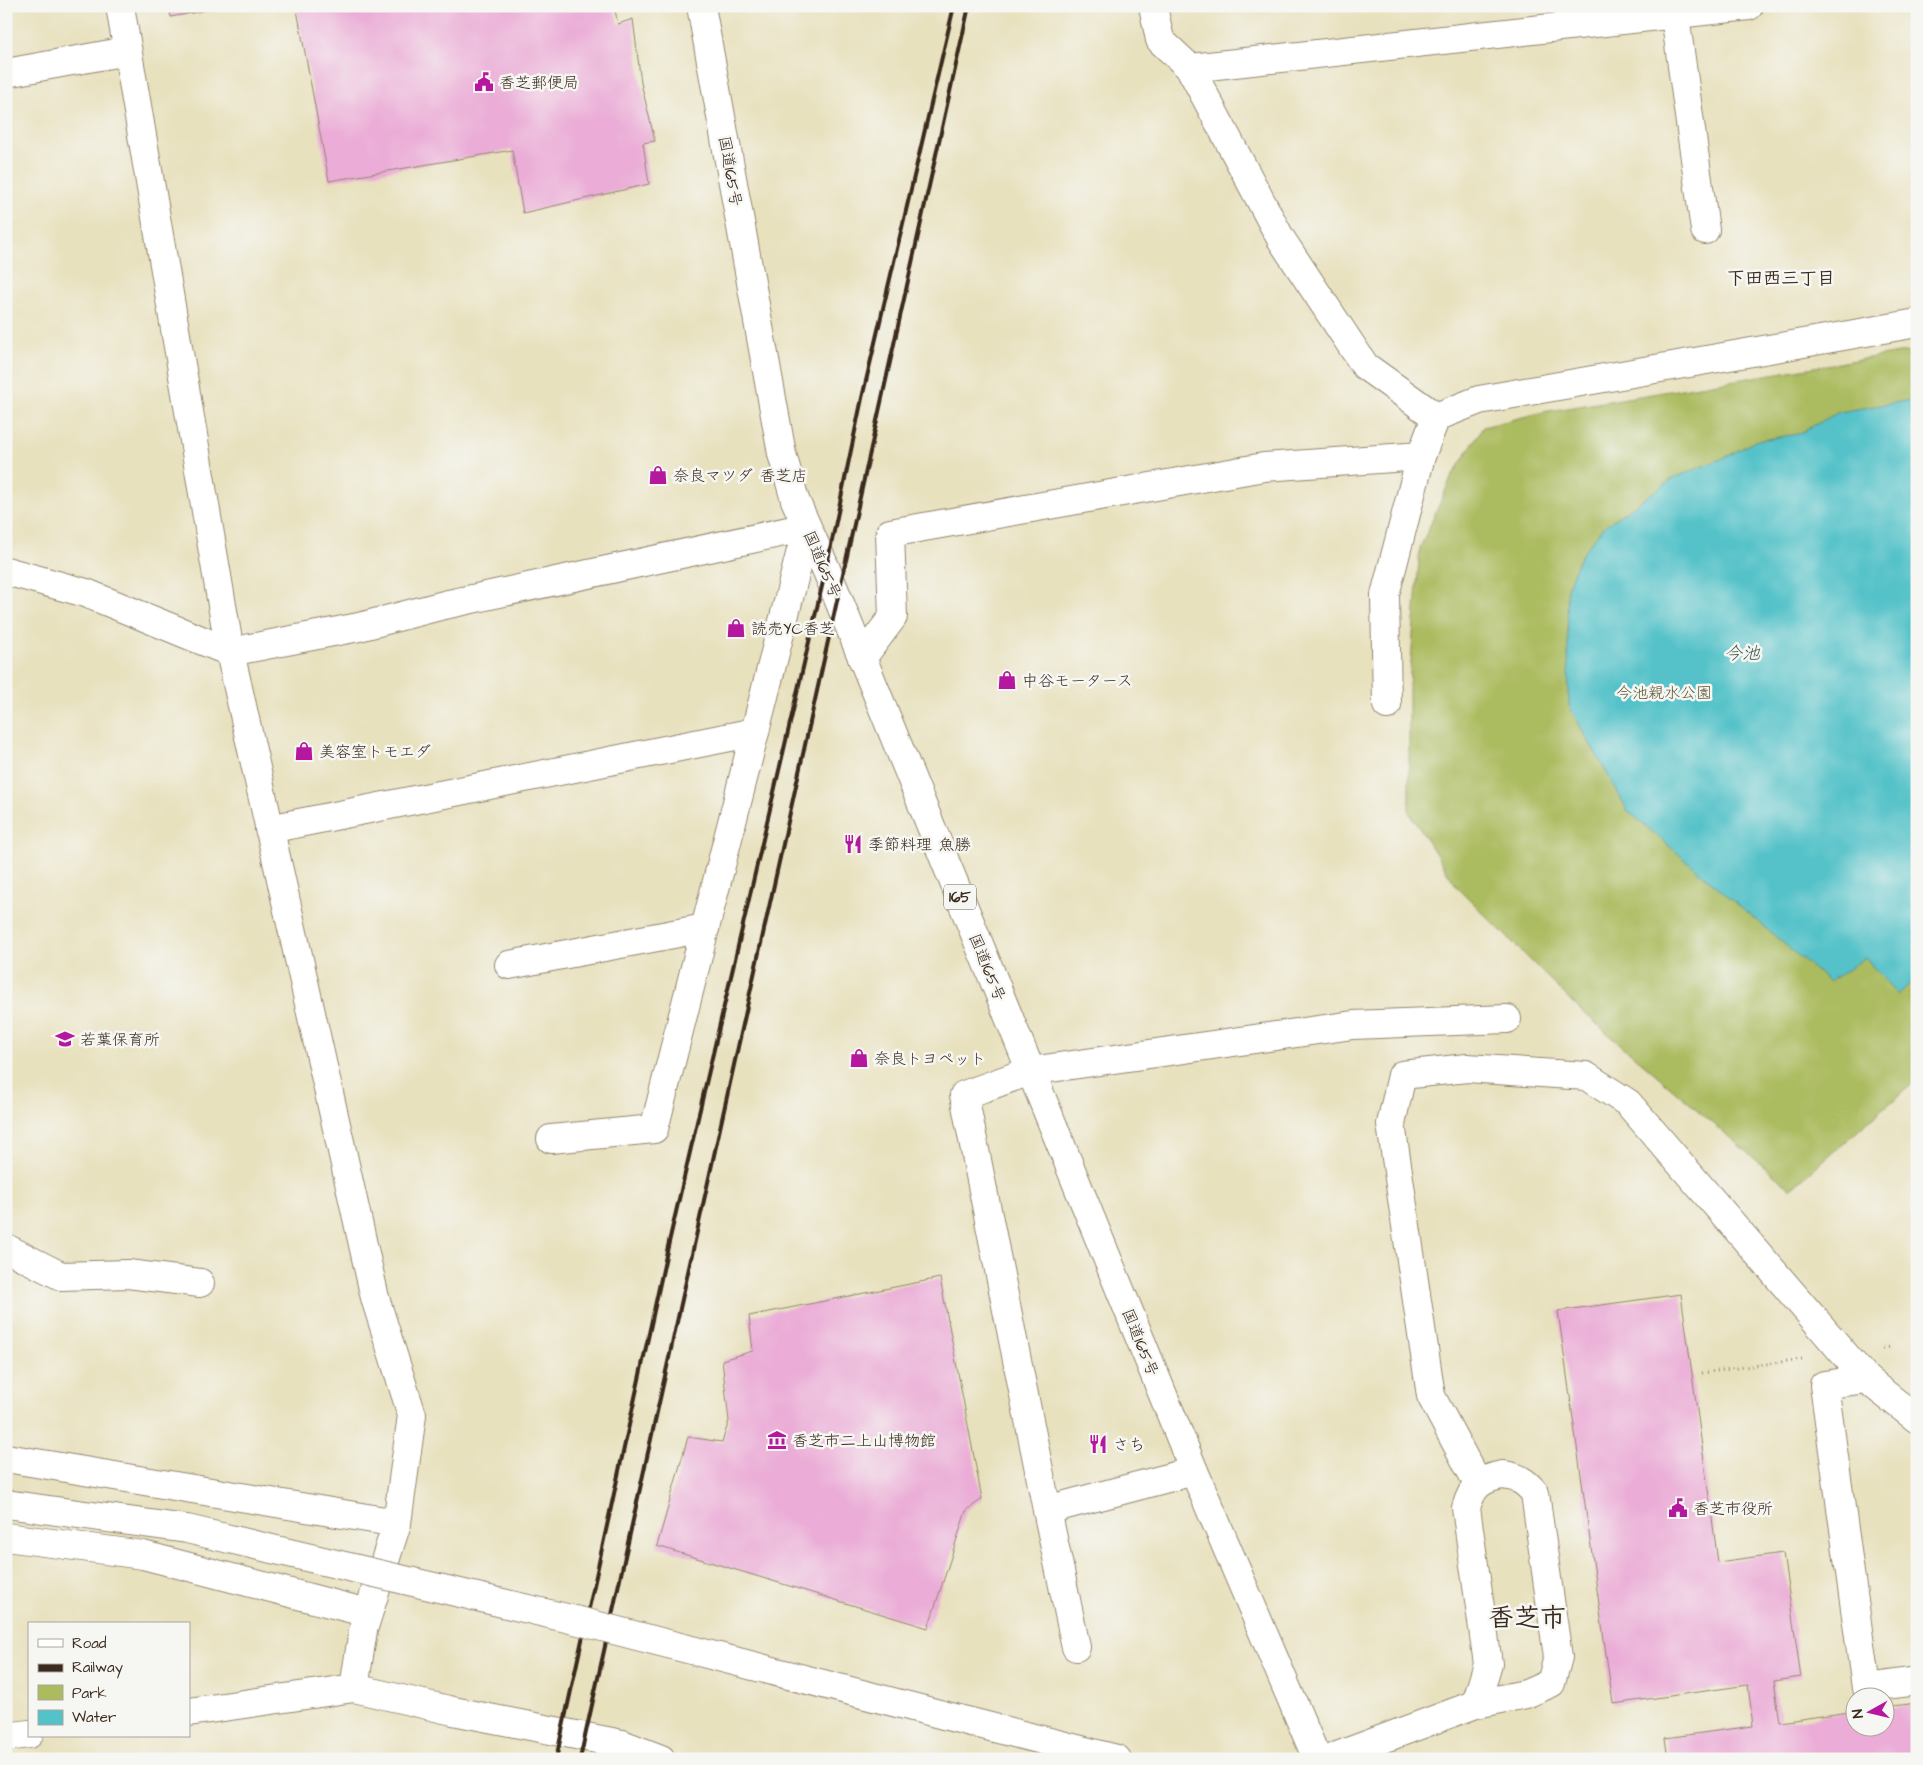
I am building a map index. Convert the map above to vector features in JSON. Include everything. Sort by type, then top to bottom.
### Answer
[{"type":"main road","points":[[120,6],[230,652],[375,1298],[412,1415],[397,1523],[363,1630],[354,1688]]},
{"type":"main road","name":"国道165号","points":[[701,6],[782,454],[795,500],[947,864],[1194,1471],[1317,1759]]},
{"type":"main road","points":[[1153,6],[1160,40],[1190,68],[1281,239],[1365,366],[1436,417]]},
{"type":"main road","points":[[1190,68],[1675,16],[1748,6]]},
{"type":"main road","points":[[1675,16],[1706,230]]},
{"type":"main road","points":[[6,73],[128,51]]},
{"type":"main road","points":[[1387,706],[1385,595],[1421,456],[1436,417],[1479,400],[1917,323]]},
{"type":"main road","points":[[862,658],[893,617],[890,534],[1264,467],[1421,456]]},
{"type":"main road","points":[[6,571],[86,594],[230,652],[358,627],[444,605],[807,527],[654,1129],[551,1140]]},
{"type":"main road","points":[[269,829],[755,732]]},
{"type":"main road","points":[[509,965],[705,928]]},
{"type":"main road","points":[[1076,1647],[964,1095],[1030,1071],[1353,1025],[1506,1019]]},
{"type":"main road","points":[[1478,1484],[1431,1396],[1391,1124],[1402,1075],[1467,1068],[1586,1076],[1621,1098],[1628,1103],[1866,1379],[1917,1419]]},
{"type":"main road","points":[[6,1248],[60,1276],[128,1274],[200,1283]]},
{"type":"main road","points":[[1866,1379],[1824,1385],[1866,1688],[1917,1681]]},
{"type":"main road","points":[[6,1458],[397,1523]]},
{"type":"main road","points":[[1047,1510],[1194,1471]]},
{"type":"main road","points":[[1329,1759],[1476,1704],[1526,1694],[1551,1683],[1558,1657],[1535,1493],[1527,1483],[1515,1476],[1489,1477],[1478,1484],[1470,1495],[1466,1508],[1488,1664],[1476,1704]]},
{"type":"main road","points":[[6,1504],[187,1529],[579,1621],[1117,1759]]},
{"type":"main road","points":[[6,1537],[143,1555],[368,1613]]},
{"type":"main road","points":[[190,1712],[354,1688],[661,1759]]},
{"type":"main road","points":[[6,1737],[28,1734]]},
{"type":"path","points":[[1702,1373],[1891,1347]]},
{"type":"green space","name":"今池親水公園","points":[[1917,350],[1917,1080],[1790,1189],[1578,1008],[1457,887],[1409,812],[1409,685],[1420,548],[1451,478],[1483,427],[1543,412]]},
{"type":"water","name":"今池","points":[[1917,399],[1917,977],[1898,995],[1865,958],[1829,982],[1628,811],[1569,706],[1567,588],[1580,557],[1603,527],[1674,478],[1726,457],[1755,441],[1798,434],[1839,412]]},
{"type":"building","points":[[169,6],[223,6],[223,7],[171,17]]},
{"type":"building","points":[[315,6],[614,6],[618,24],[633,19],[641,83],[655,141],[643,143],[649,184],[523,213],[512,150],[329,181],[297,10]]},
{"type":"building","points":[[940,1278],[982,1499],[966,1511],[928,1628],[657,1546],[688,1437],[722,1442],[729,1421],[722,1360],[753,1351],[749,1316]]},
{"type":"building","points":[[1681,1294],[1718,1562],[1783,1553],[1801,1677],[1774,1681],[1780,1722],[1846,1712],[1846,1738],[1896,1738],[1896,1706],[1917,1703],[1917,1759],[1668,1759],[1665,1738],[1753,1726],[1748,1685],[1613,1704],[1558,1311]]},
{"type":"railway","points":[[556,1759],[669,1242],[826,569],[862,398],[954,6]]},
{"type":"railway","points":[[580,1759],[969,6]]},
{"type":"place","name":"香芝郵便局","points":[[484,82]]},
{"type":"place","name":"奈良マツダ 香芝店","points":[[658,475]]},
{"type":"place","name":"読売YC香芝","points":[[736,628]]},
{"type":"place","name":"中谷モータース","points":[[1007,680]]},
{"type":"place","name":"美容室トモエダ","points":[[304,751]]},
{"type":"place","name":"季節料理 魚勝","points":[[853,844]]},
{"type":"place","name":"若葉保育所","points":[[65,1039]]},
{"type":"place","name":"奈良トヨペット","points":[[859,1058]]},
{"type":"place","name":"香芝市二上山博物館","points":[[777,1440]]},
{"type":"place","name":"さち","points":[[1098,1444]]},
{"type":"place","name":"香芝市役所","points":[[1678,1508]]},
{"type":"district","name":"下田西三丁目","points":[[1781,278]]},
{"type":"district","name":"香芝市","points":[[1527,1617]]}]
